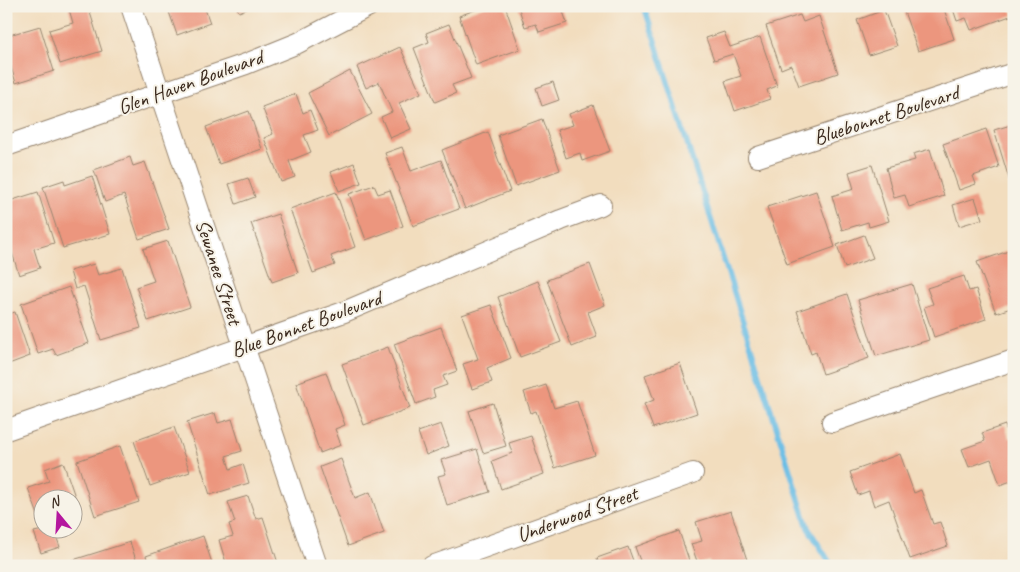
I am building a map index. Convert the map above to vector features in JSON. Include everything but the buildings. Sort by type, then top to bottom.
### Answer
[{"type":"street","name":"Sewanee Street","points":[[131,6],[317,566]]},
{"type":"street","name":"Glen Haven Boulevard","points":[[6,146],[246,64],[298,43],[370,6]]},
{"type":"street","name":"Bluebonnet Boulevard","points":[[758,158],[1014,72]]},
{"type":"street","name":"Blue Bonnet Boulevard","points":[[6,430],[375,300],[561,220],[601,205]]},
{"type":"street","points":[[832,422],[1014,360]]},
{"type":"street","name":"Underwood Street","points":[[432,566],[694,473]]},
{"type":"waterway","points":[[644,6],[808,528],[832,566]]}]
